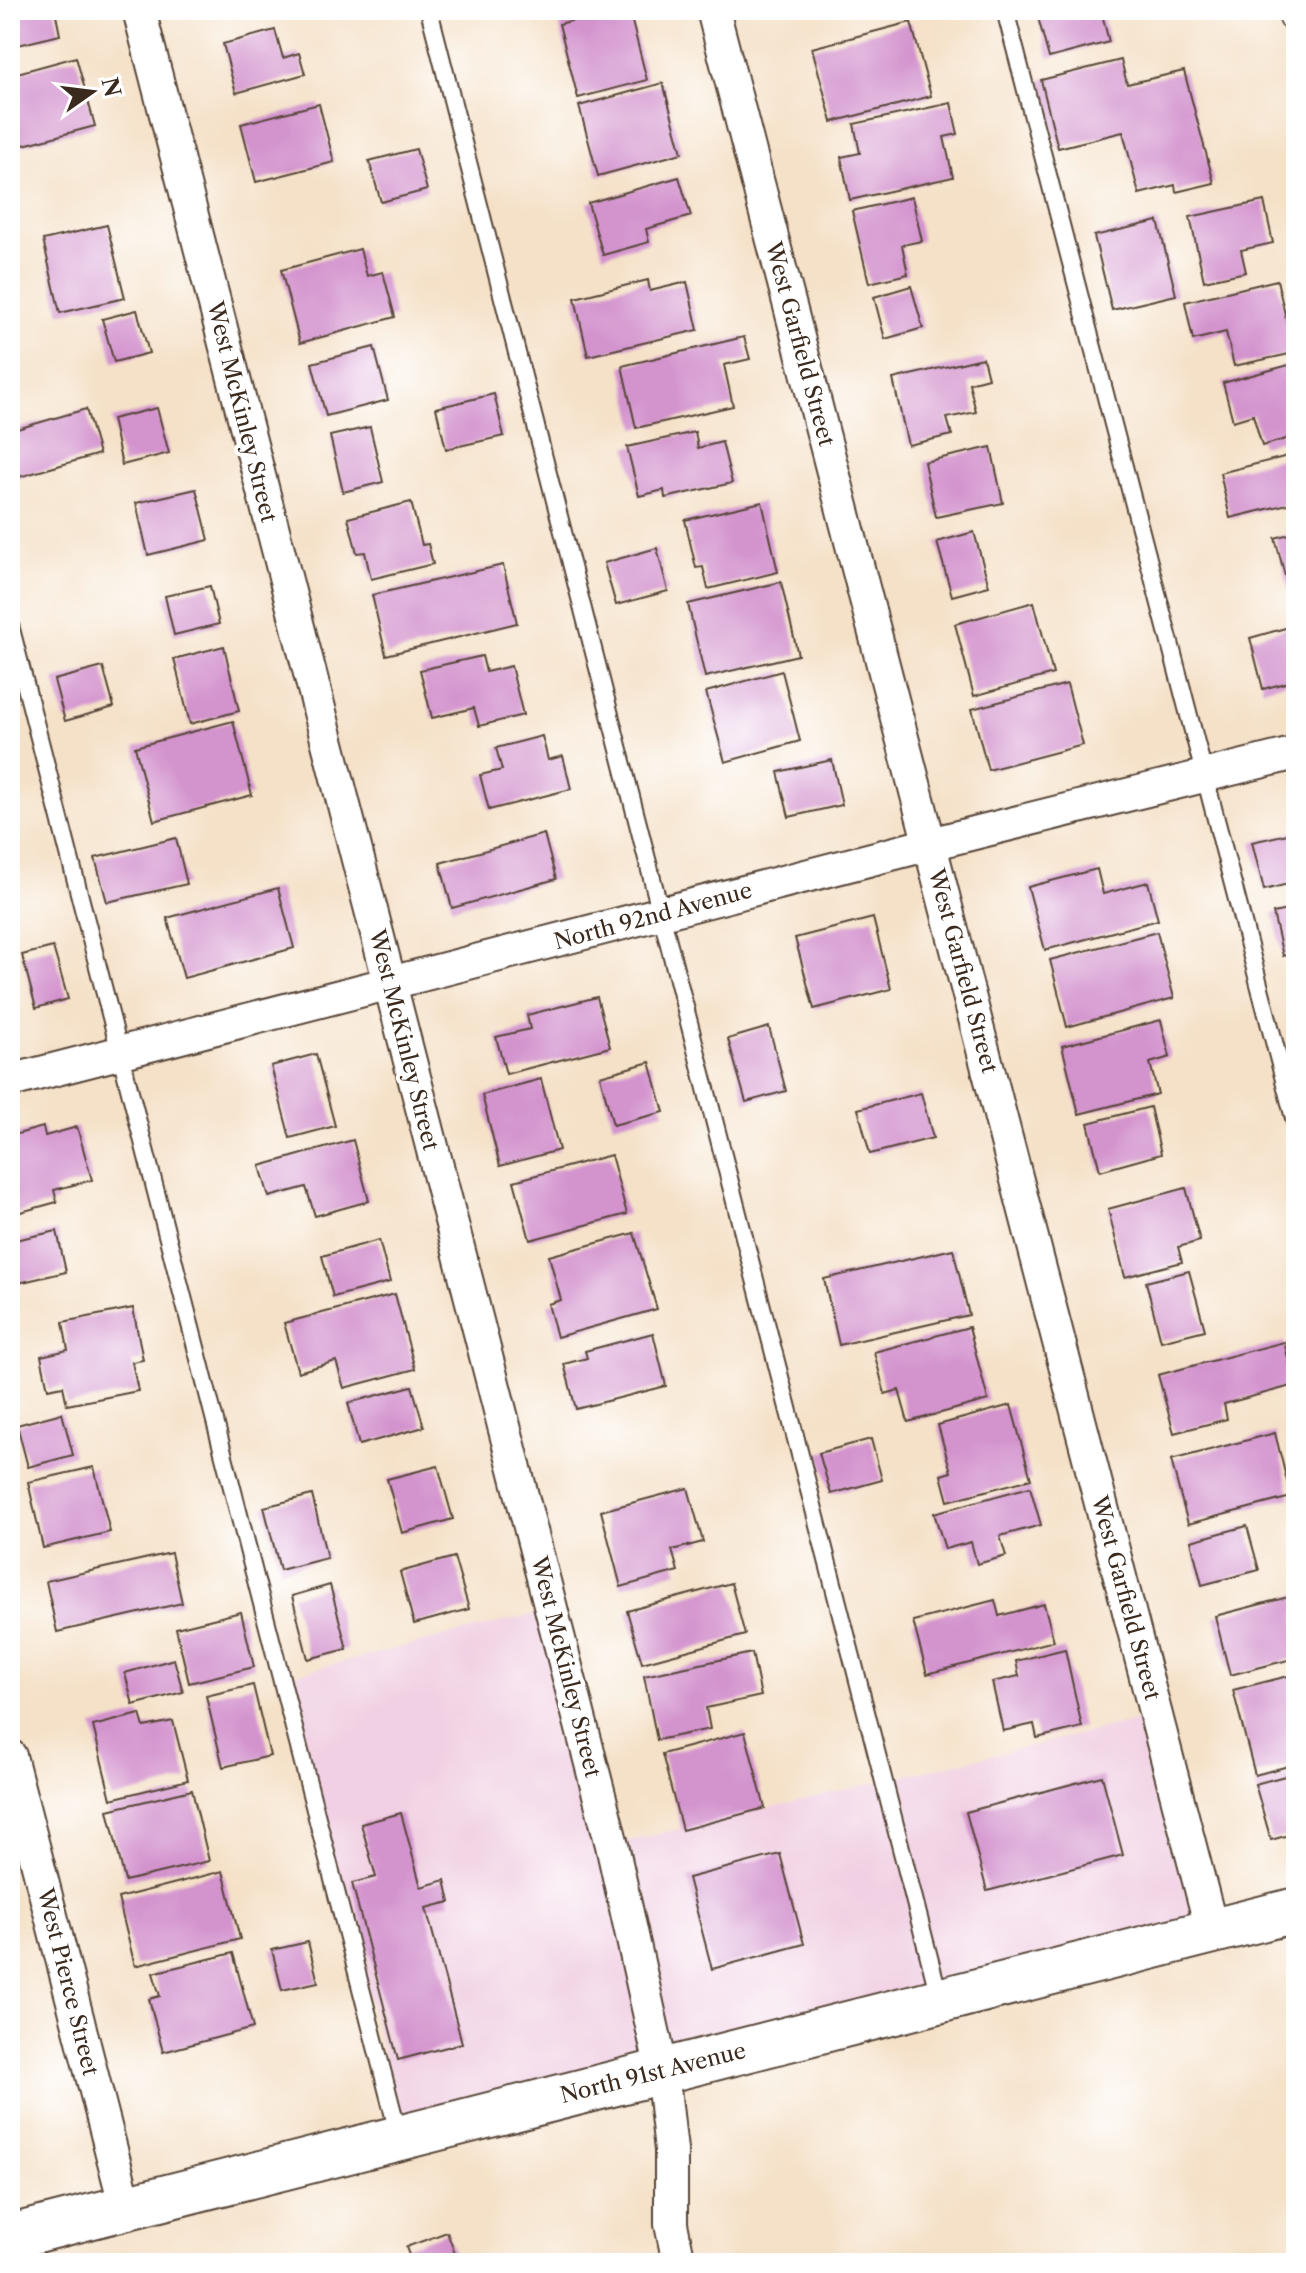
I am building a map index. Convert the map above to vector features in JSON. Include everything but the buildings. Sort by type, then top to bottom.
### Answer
[{"type":"main road","name":"North 91st Avenue","points":[[10,2237],[1296,1910]]},
{"type":"street","name":"West McKinley Street","points":[[139,10],[612,1845],[662,2071],[671,2150],[671,2224],[679,2263]]},
{"type":"street","name":"West Garfield Street","points":[[713,10],[1212,1931]]},
{"type":"street","points":[[1294,10],[1296,17]]},
{"type":"street","name":"North 92nd Avenue","points":[[10,1081],[1296,753]]},
{"type":"street","name":"West Pierce Street","points":[[10,1756],[126,2208]]},
{"type":"lane","points":[[429,10],[940,2000]]},
{"type":"lane","points":[[1005,10],[1296,1126]]},
{"type":"lane","points":[[10,625],[399,2138]]},
{"type":"shaded area","points":[[551,1610],[612,1845],[1157,1716],[1212,1931],[404,2137],[287,1676]]}]
